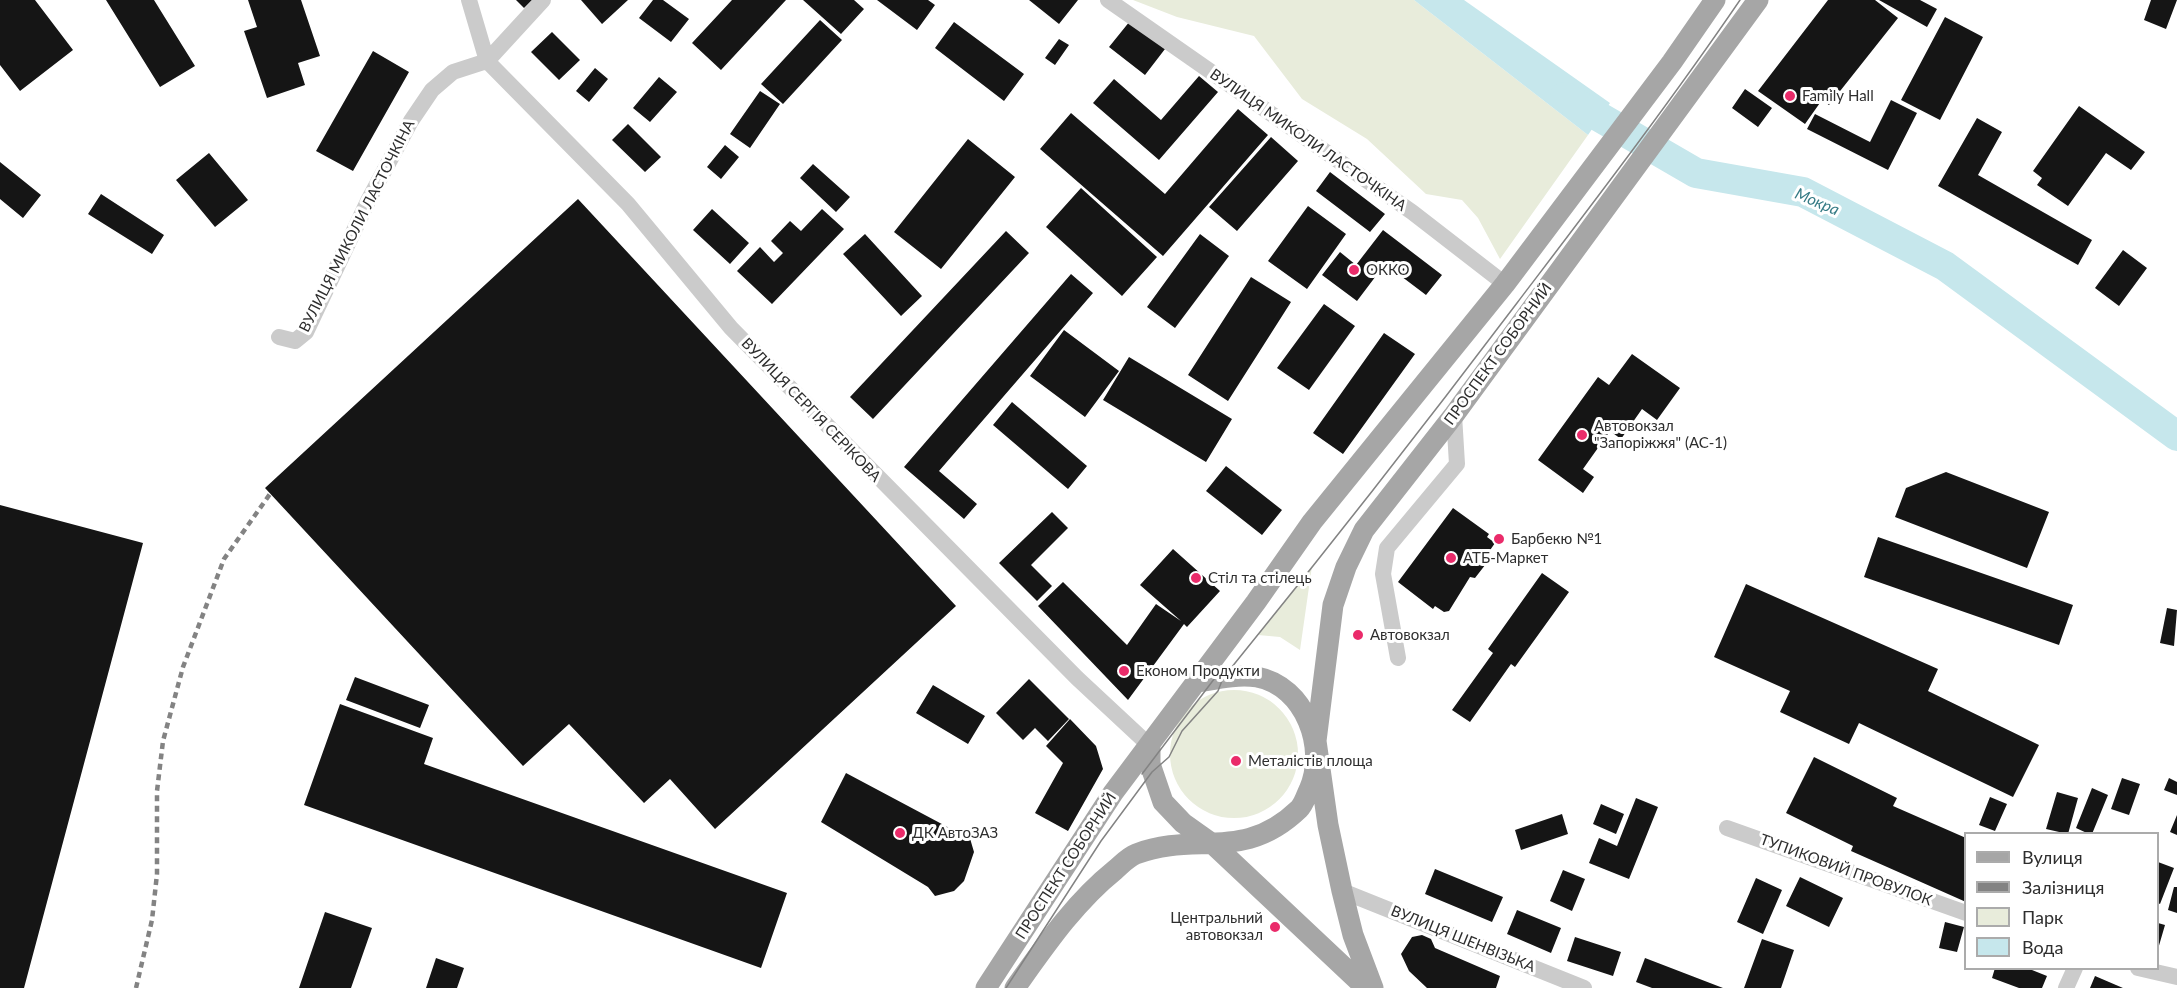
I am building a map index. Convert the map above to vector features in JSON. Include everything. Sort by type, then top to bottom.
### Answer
[{"type":"main road","points":[[1366,988],[1214,845],[1183,823],[1163,802],[1152,772],[1150,746],[1312,522],[1505,284],[1672,62],[1715,0]]},
{"type":"main road","name":"ПРОСПЕКТ СОБОРНИЙ","points":[[1316,741],[1333,605],[1346,567],[1364,530],[1454,415],[1527,313],[1701,81],[1758,0]]},
{"type":"main road","points":[[1198,682],[1257,677],[1284,691],[1305,713],[1316,741],[1328,825],[1342,891],[1353,935],[1373,988]]},
{"type":"main road","points":[[1214,845],[1243,840],[1276,830],[1301,807],[1316,776],[1316,741]]},
{"type":"main road","name":"ПРОСПЕКТ СОБОРНИЙ","points":[[986,988],[1113,793],[1150,746]]},
{"type":"main road","name":"ПРОСПЕКТ СОБОРНИЙ","points":[[1015,988],[1090,890],[1134,854],[1168,845],[1214,845]]},
{"type":"street","points":[[469,0],[487,61]]},
{"type":"street","name":"ВУЛИЦЯ МИКОЛИ ЛАСТОЧКІНА","points":[[279,337],[295,341],[306,332],[369,199],[411,121],[432,90],[453,72],[487,61],[543,0]]},
{"type":"street","name":"ВУЛИЦЯ МИКОЛИ ЛАСТОЧКІНА","points":[[1108,0],[1412,212],[1505,284]]},
{"type":"street","name":"ВУЛИЦЯ СЕРГІЯ СЕРІКОВА","points":[[487,61],[627,204],[731,328],[1077,678],[1150,746]]},
{"type":"street","points":[[1398,658],[1383,574],[1383,562],[1387,548],[1457,464],[1454,415]]},
{"type":"street","name":"ТУПИКОВИЙ ПРОВУЛОК","points":[[1727,828],[1964,913]]},
{"type":"street","name":"ВУЛИЦЯ ШЕНВІЗЬКА","points":[[1342,891],[1584,988]]},
{"type":"street","points":[[2066,988],[2075,970]]},
{"type":"street","points":[[2143,970],[2177,977]]},
{"type":"green space","points":[[1133,0],[1414,0],[1588,135],[1500,259],[1478,218],[1462,200],[1426,194],[1367,139],[1302,99],[1254,36],[1177,17]]},
{"type":"green space","points":[[1312,566],[1300,650],[1280,637],[1258,635]]},
{"type":"green space","points":[[1234,690],[1258,695],[1279,709],[1293,730],[1298,754],[1293,778],[1279,799],[1258,813],[1234,818],[1210,813],[1189,799],[1175,778],[1170,754],[1175,730],[1189,709],[1210,695]]},
{"type":"water","points":[[1414,0],[1464,0],[1610,103],[1588,135]]},
{"type":"building","points":[[0,0],[35,0],[73,50],[20,91],[0,65]]},
{"type":"building","points":[[106,0],[154,0],[195,66],[160,87]]},
{"type":"building","points":[[248,0],[301,0],[320,56],[298,63],[305,85],[267,98],[244,31],[257,27]]},
{"type":"building","points":[[516,0],[532,0],[524,8]]},
{"type":"building","points":[[581,0],[628,0],[602,24]]},
{"type":"building","points":[[653,0],[663,0],[689,19],[671,42],[639,18]]},
{"type":"building","points":[[732,0],[786,0],[721,70],[692,43]]},
{"type":"building","points":[[803,0],[854,0],[864,9],[841,34]]},
{"type":"building","points":[[877,0],[928,0],[935,5],[917,30]]},
{"type":"building","points":[[1029,0],[1078,0],[1059,24]]},
{"type":"building","points":[[1828,0],[1875,0],[1898,18],[1829,105],[1822,100],[1805,124],[1758,91]]},
{"type":"building","points":[[1879,0],[1920,0],[1937,9],[1927,27]]},
{"type":"building","points":[[2151,0],[2177,0],[2166,29],[2144,20]]},
{"type":"building","points":[[1945,17],[1983,37],[1940,120],[1901,100]]},
{"type":"building","points":[[820,20],[842,40],[783,104],[761,84]]},
{"type":"building","points":[[1130,21],[1165,49],[1145,75],[1109,47]]},
{"type":"building","points":[[954,22],[1024,74],[1004,101],[935,48]]},
{"type":"building","points":[[552,32],[580,60],[559,80],[531,52]]},
{"type":"building","points":[[1059,39],[1069,45],[1055,65],[1045,58]]},
{"type":"building","points":[[373,51],[409,72],[353,171],[316,151]]},
{"type":"building","points":[[595,68],[608,79],[589,102],[576,91]]},
{"type":"building","points":[[1199,76],[1218,92],[1159,160],[1093,103],[1114,79],[1161,120]]},
{"type":"building","points":[[659,77],[677,92],[650,122],[633,108]]},
{"type":"building","points":[[1745,89],[1772,108],[1758,127],[1732,108]]},
{"type":"building","points":[[760,91],[780,104],[750,148],[730,134]]},
{"type":"building","points":[[1891,100],[1917,113],[1888,170],[1807,129],[1815,114],[1870,142]]},
{"type":"building","points":[[2079,106],[2145,152],[2131,170],[2106,153],[2068,206],[2037,185],[2042,178],[2033,171]]},
{"type":"building","points":[[1238,109],[1268,135],[1163,256],[1040,149],[1071,113],[1165,194]]},
{"type":"building","points":[[1977,118],[2002,132],[1978,175],[2092,240],[2078,265],[1938,186]]},
{"type":"building","points":[[628,124],[661,157],[645,172],[612,140]]},
{"type":"building","points":[[1271,137],[1298,161],[1237,231],[1209,207]]},
{"type":"building","points":[[968,139],[1015,177],[941,269],[894,232]]},
{"type":"building","points":[[725,145],[739,157],[721,179],[707,167]]},
{"type":"building","points":[[209,153],[248,200],[215,227],[176,180]]},
{"type":"building","points":[[0,162],[41,195],[23,218],[0,199]]},
{"type":"building","points":[[813,164],[850,197],[836,212],[800,178]]},
{"type":"building","points":[[1330,172],[1385,214],[1370,232],[1316,191]]},
{"type":"building","points":[[1081,188],[1157,257],[1122,296],[1046,227]]},
{"type":"building","points":[[101,194],[164,235],[152,254],[88,214]]},
{"type":"building","points":[[578,199],[956,606],[715,829],[670,779],[644,803],[569,724],[523,766],[265,488]]},
{"type":"building","points":[[1308,206],[1346,234],[1307,289],[1268,261]]},
{"type":"building","points":[[712,209],[749,243],[730,264],[693,230]]},
{"type":"building","points":[[822,209],[844,229],[772,304],[737,271],[760,247],[774,262],[783,253],[771,241],[790,221],[801,231]]},
{"type":"building","name":"ОККО","points":[[1383,230],[1442,275],[1426,295],[1385,264],[1357,301],[1322,275],[1340,252],[1356,265]]},
{"type":"building","points":[[1006,231],[1029,253],[873,419],[850,397]]},
{"type":"building","points":[[865,234],[922,296],[901,316],[843,254]]},
{"type":"building","points":[[1200,234],[1229,256],[1175,328],[1147,307]]},
{"type":"building","points":[[2123,250],[2147,268],[2119,306],[2095,288]]},
{"type":"building","points":[[1071,274],[1093,293],[939,471],[977,504],[964,519],[904,467]]},
{"type":"building","points":[[1251,277],[1291,302],[1228,401],[1188,375]]},
{"type":"building","points":[[1324,304],[1355,326],[1309,390],[1277,368]]},
{"type":"building","points":[[1064,330],[1119,371],[1085,417],[1030,376]]},
{"type":"building","points":[[1384,333],[1415,354],[1343,454],[1313,433]]},
{"type":"building","name":"Автовокзал \"Запоріжжя\" (АС-1)","points":[[1632,354],[1680,388],[1657,420],[1642,409],[1621,439],[1610,431],[1583,469],[1594,477],[1583,493],[1538,460],[1598,377],[1609,385]]},
{"type":"building","points":[[1129,357],[1232,419],[1206,462],[1103,400]]},
{"type":"building","points":[[1012,402],[1087,466],[1068,489],[993,425]]},
{"type":"building","points":[[1226,466],[1282,510],[1262,535],[1206,491]]},
{"type":"building","points":[[1946,472],[2049,512],[2027,568],[1895,517],[1906,488]]},
{"type":"building","points":[[0,505],[143,543],[24,988],[0,988]]},
{"type":"building","name":"АТБ-Маркет","points":[[1453,508],[1489,534],[1487,537],[1495,543],[1486,556],[1489,560],[1475,578],[1470,577],[1449,611],[1444,612],[1435,606],[1433,609],[1398,582]]},
{"type":"building","points":[[1052,512],[1068,528],[1031,565],[1052,586],[1037,601],[999,563]]},
{"type":"building","points":[[1878,537],[2073,605],[2059,645],[1864,577]]},
{"type":"building","points":[[1173,549],[1220,591],[1187,627],[1184,624],[1128,700],[1038,606],[1063,582],[1127,645],[1156,604],[1181,621],[1140,585]]},
{"type":"building","points":[[1542,573],[1569,592],[1515,667],[1511,664],[1470,722],[1452,710],[1493,653],[1488,649]]},
{"type":"building","points":[[1746,584],[1938,669],[1928,691],[2039,745],[2013,797],[1859,723],[1849,744],[1780,712],[1790,691],[1714,657]]},
{"type":"building","points":[[2167,608],[2177,610],[2174,646],[2160,643]]},
{"type":"building","points":[[355,677],[429,705],[420,728],[346,700]]},
{"type":"building","points":[[1029,679],[1069,719],[1048,741],[1035,728],[1023,740],[996,713]]},
{"type":"building","points":[[933,685],[985,716],[968,744],[916,713]]},
{"type":"building","points":[[340,704],[433,738],[424,764],[787,893],[761,968],[304,805]]},
{"type":"building","points":[[1070,719],[1096,746],[1103,769],[1068,831],[1035,813],[1063,763],[1046,746]]},
{"type":"building","points":[[1814,757],[1897,798],[1893,806],[1964,837],[1964,901],[1851,851],[1853,846],[1786,813]]},
{"type":"building","name":"ДК АвтоЗАЗ","points":[[846,773],[955,831],[969,835],[974,852],[964,881],[954,891],[935,896],[928,887],[821,822]]},
{"type":"building","points":[[2122,778],[2140,784],[2129,815],[2111,809]]},
{"type":"building","points":[[2169,778],[2177,782],[2177,795],[2164,790]]},
{"type":"building","points":[[2092,788],[2108,795],[2093,832],[2085,832],[2076,828]]},
{"type":"building","points":[[2057,792],[2078,798],[2069,832],[2046,829]]},
{"type":"building","points":[[1990,797],[2007,804],[1995,831],[1979,825]]},
{"type":"building","points":[[1636,798],[1658,807],[1629,879],[1589,863],[1599,838],[1617,846]]},
{"type":"building","points":[[1601,804],[1624,814],[1616,834],[1593,824]]},
{"type":"building","points":[[1562,814],[1568,834],[1521,850],[1515,830]]},
{"type":"building","points":[[2177,815],[2177,835],[2170,832]]},
{"type":"building","points":[[2159,862],[2174,868],[2159,904]]},
{"type":"building","points":[[1435,869],[1503,897],[1492,922],[1425,894]]},
{"type":"building","points":[[1563,870],[1585,879],[1572,911],[1550,901]]},
{"type":"building","points":[[1800,877],[1843,898],[1829,927],[1786,906]]},
{"type":"building","points":[[1756,878],[1782,890],[1763,934],[1737,922]]},
{"type":"building","points":[[2174,887],[2177,887],[2177,913],[2168,910]]},
{"type":"building","points":[[1517,910],[1561,928],[1551,953],[1507,934]]},
{"type":"building","points":[[325,912],[372,928],[351,988],[299,988]]},
{"type":"building","points":[[1945,922],[1964,927],[1957,952],[1939,948]]},
{"type":"building","points":[[2159,923],[2165,925],[2159,946]]},
{"type":"building","points":[[1422,935],[1431,939],[1435,948],[1500,976],[1496,988],[1427,988],[1409,971],[1401,954],[1412,937]]},
{"type":"building","points":[[1575,937],[1621,952],[1613,976],[1567,961]]},
{"type":"building","points":[[1762,939],[1794,950],[1781,988],[1744,988]]},
{"type":"building","points":[[436,958],[464,968],[457,988],[426,988]]},
{"type":"building","points":[[1645,958],[1723,988],[1652,988],[1636,982]]},
{"type":"building","points":[[1994,970],[2032,970],[2047,976],[2042,988],[2019,988],[1992,978]]},
{"type":"building","points":[[2095,976],[2123,988],[2090,988]]},
{"type":"waterway","name":"Мокра","points":[[1565,97],[1696,173],[1803,192],[1945,266],[2177,436]]},
{"type":"tram line","points":[[1006,988],[1101,841],[1152,772],[1169,757],[1182,731],[1218,691],[1223,678],[1335,539],[1481,351],[1630,153],[1740,0]]},
{"type":"tram line","points":[[1142,774],[1224,666]]},
{"type":"railway","points":[[136,988],[152,920],[157,874],[157,791],[163,741],[183,667],[224,559],[270,494]]},
{"type":"place","name":"Family Hall","points":[[1790,96]]},
{"type":"place","name":"ОККО","points":[[1354,270]]},
{"type":"place","name":"Автовокзал \"Запоріжжя\" (АС-1)","points":[[1582,435]]},
{"type":"place","name":"Барбекю №1","points":[[1499,539]]},
{"type":"place","name":"АТБ-Маркет","points":[[1451,558]]},
{"type":"place","name":"Стіл та стілець","points":[[1196,578]]},
{"type":"place","name":"Автовокзал","points":[[1358,635]]},
{"type":"place","name":"Економ Продукти","points":[[1124,671]]},
{"type":"place","name":"Металістів площа","points":[[1236,761]]},
{"type":"place","name":"ДК АвтоЗАЗ","points":[[900,833]]},
{"type":"place","name":"Центральний автовокзал","points":[[1275,927]]}]
